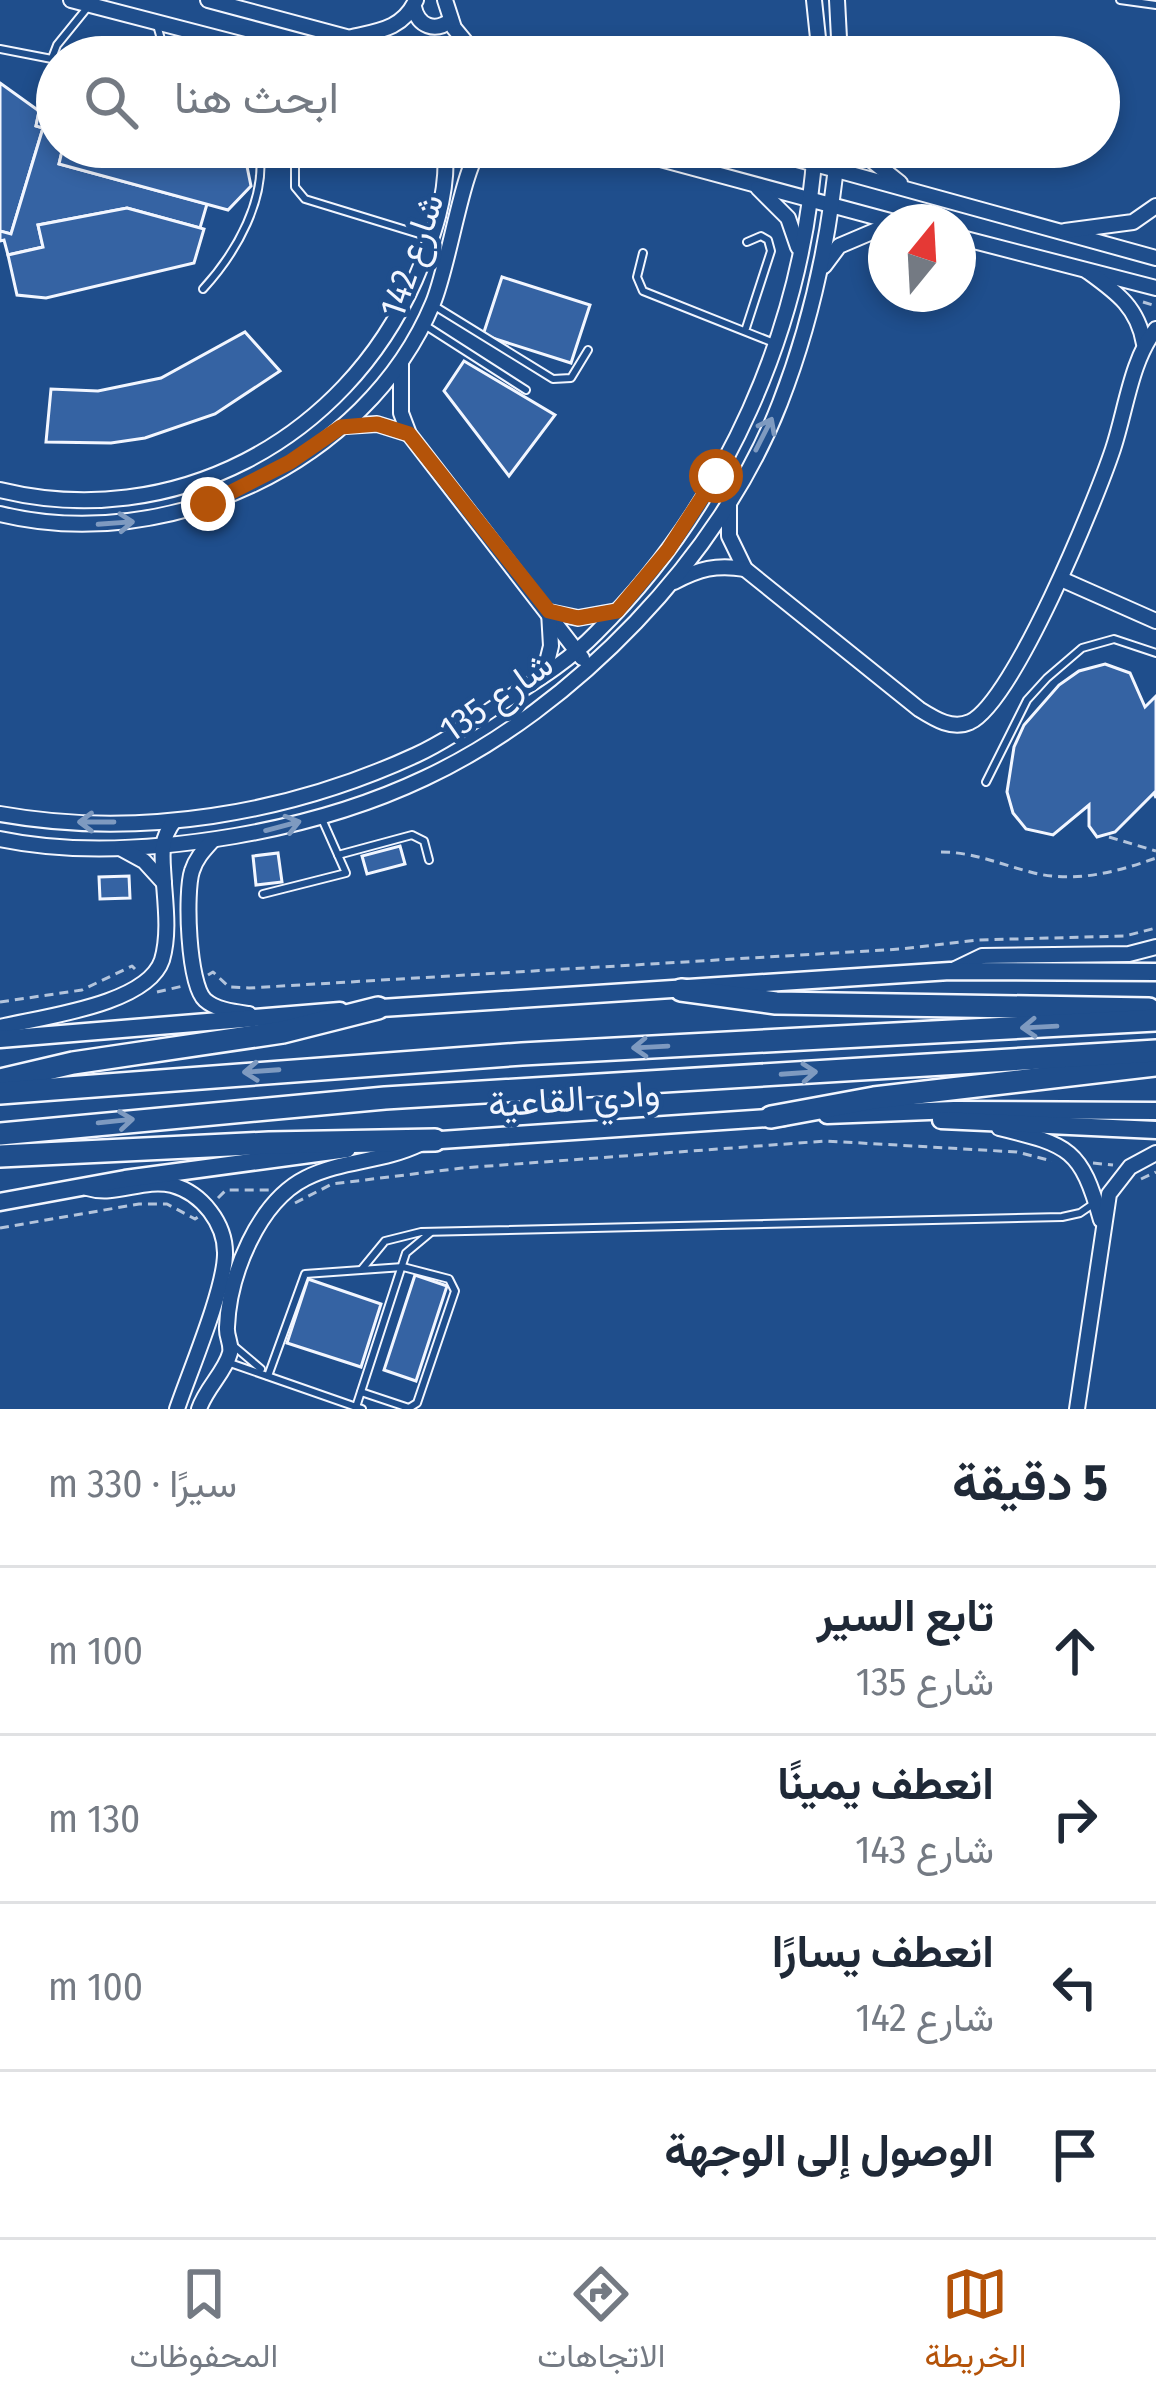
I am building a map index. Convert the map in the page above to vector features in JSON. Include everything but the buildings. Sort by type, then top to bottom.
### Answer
[{"type":"main road","points":[[681,989],[776,1003],[1156,1010]]},
{"type":"main road","points":[[0,1080],[73,1064],[284,1033],[378,1008]]},
{"type":"main road","name":"وادي القاعية","points":[[0,1093],[499,1055],[1156,1020]]},
{"type":"main road","name":"وادي القاعية","points":[[0,1134],[385,1098],[1156,1051]]},
{"type":"main road","points":[[771,1117],[874,1098],[1156,1065]]},
{"type":"main road","points":[[0,1156],[269,1143],[430,1141]]},
{"type":"street","points":[[71,0],[210,36]]},
{"type":"street","points":[[208,0],[343,36]]},
{"type":"street","points":[[445,0],[463,36]]},
{"type":"street","points":[[814,0],[818,36]]},
{"type":"street","points":[[837,0],[839,36]]},
{"type":"street","points":[[357,36],[398,24],[415,3]]},
{"type":"street","points":[[415,3],[418,19],[428,26],[441,27],[451,20]]},
{"type":"street","name":"شارع 142","points":[[0,490],[67,501],[154,496],[217,475],[280,442],[336,394],[408,296],[442,201],[444,168]]},
{"type":"street","name":"شارع 142","points":[[0,514],[66,525],[160,518],[244,488],[341,427],[401,360],[423,324],[473,168]]},
{"type":"street","points":[[694,168],[868,216]]},
{"type":"street","name":"شارع 135","points":[[0,814],[69,822],[174,821],[313,794],[441,742],[577,650],[651,572],[700,504],[758,395],[800,255],[813,168]]},
{"type":"street","points":[[877,168],[914,192]]},
{"type":"street","points":[[836,169],[1156,258]]},
{"type":"street","name":"شارع 135","points":[[0,839],[118,848],[161,846],[213,840],[320,816],[428,777],[529,714],[589,667],[669,584],[729,501],[778,406],[820,270],[836,169]]},
{"type":"street","points":[[754,184],[788,218],[800,255]]},
{"type":"street","points":[[1058,232],[1133,222],[1156,206]]},
{"type":"street","points":[[820,270],[838,246],[868,231]]},
{"type":"street","points":[[976,241],[1156,287]]},
{"type":"street","points":[[1080,266],[1130,305],[1144,344]]},
{"type":"street","points":[[729,501],[729,536],[745,569],[909,702],[945,723],[962,724],[987,711],[994,701],[1061,579],[1113,451],[1144,344],[1156,328]]},
{"type":"street","points":[[401,360],[400,397],[409,434],[589,667]]},
{"type":"street","points":[[341,427],[377,424],[409,434]]},
{"type":"street","points":[[669,584],[707,567],[745,569]]},
{"type":"street","points":[[1061,579],[1156,621]]},
{"type":"street","points":[[549,611],[578,618],[617,611]]},
{"type":"street","points":[[543,676],[551,646],[549,611]]},
{"type":"street","points":[[0,1027],[109,1000],[146,982],[161,962],[166,934],[161,846],[174,821]]},
{"type":"street","points":[[213,840],[199,854],[190,876],[196,980],[209,1003],[260,1015]]},
{"type":"street","points":[[118,848],[144,861],[164,883]]},
{"type":"street","points":[[950,971],[982,956],[1130,954],[1156,947]]},
{"type":"street","points":[[0,1039],[260,1015],[950,971],[1156,972]]},
{"type":"street","name":"وادي القاعية","points":[[0,1202],[83,1186],[430,1141],[861,1113],[1156,1111]]},
{"type":"street","points":[[861,1113],[1156,1130]]},
{"type":"street","points":[[976,1123],[1051,1142],[1080,1162],[1102,1225]]},
{"type":"street","points":[[199,1409],[226,1363],[231,1345],[226,1324],[244,1252],[278,1197],[312,1175],[394,1156],[430,1141]]},
{"type":"street","points":[[1077,1409],[1109,1194],[1130,1166],[1156,1153]]},
{"type":"street","points":[[83,1186],[106,1192],[164,1184],[188,1192],[208,1208],[223,1236],[224,1269],[177,1409]]},
{"type":"lane","points":[[1120,0],[1156,5]]},
{"type":"lane","points":[[64,36],[90,5]]},
{"type":"lane","points":[[156,22],[160,36]]},
{"type":"lane","points":[[0,49],[36,56]]},
{"type":"lane","points":[[203,289],[224,266],[250,214],[259,168]]},
{"type":"lane","points":[[295,168],[295,187],[305,200],[431,238]]},
{"type":"lane","points":[[746,329],[771,251],[768,240],[761,236],[747,242]]},
{"type":"lane","points":[[643,253],[637,277],[643,291],[776,344]]},
{"type":"lane","points":[[433,304],[553,379],[571,378],[588,350]]},
{"type":"lane","points":[[423,324],[526,390]]},
{"type":"lane","points":[[986,782],[1027,700],[1082,648],[1114,639],[1156,653]]},
{"type":"lane","points":[[263,894],[344,875],[346,870],[320,816]]},
{"type":"lane","points":[[338,855],[412,835],[424,841],[429,860]]},
{"type":"lane","points":[[362,1269],[385,1241],[437,1230],[1062,1217],[1096,1202]]},
{"type":"lane","points":[[226,1363],[359,1408],[409,1248],[437,1230]]},
{"type":"lane","points":[[268,1376],[302,1277],[311,1271],[403,1268],[446,1277],[455,1288],[424,1389],[412,1408],[362,1393]]},
{"type":"lane","points":[[231,1345],[268,1376]]},
{"type":"path","points":[[1109,837],[1156,854]]},
{"type":"path","points":[[941,852],[975,855],[1057,877],[1113,871],[1156,854]]},
{"type":"path","points":[[0,1002],[82,990],[133,966],[153,992],[213,972],[229,987],[249,988],[901,949],[977,940],[1125,936],[1156,928]]},
{"type":"path","points":[[0,1228],[139,1204],[167,1204],[195,1219],[226,1190],[267,1188],[286,1208],[332,1184],[462,1168],[826,1142],[1017,1152],[1053,1161]]},
{"type":"path","points":[[1080,1162],[1130,1166]]},
{"type":"route","points":[[208,504],[290,462],[341,427],[360,423],[392,427],[409,434],[549,611],[578,618],[617,611],[668,550],[716,476]]}]
